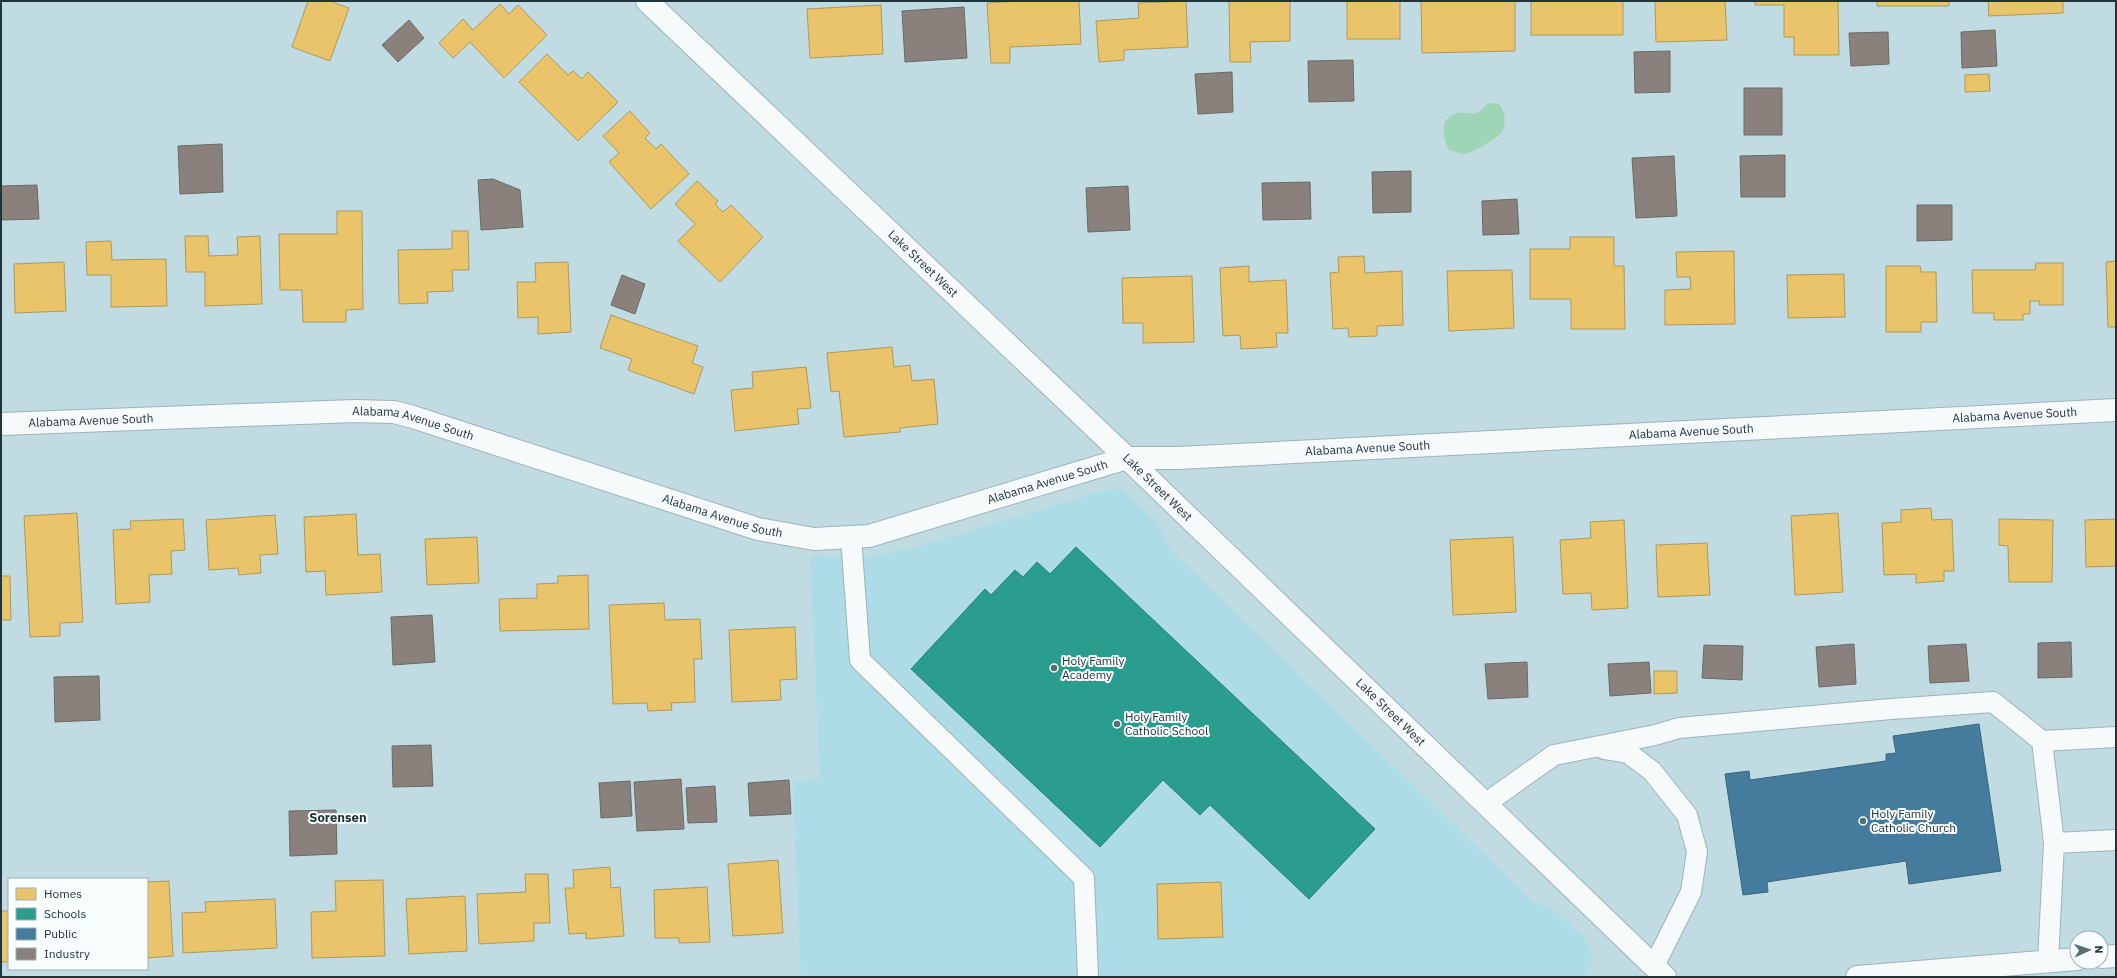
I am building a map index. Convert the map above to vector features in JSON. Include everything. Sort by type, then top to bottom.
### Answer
[{"type":"street","name":"Lake Street West","points":[[647,1],[1127,458],[1660,972]]},
{"type":"street","name":"Alabama Avenue South","points":[[1,424],[354,411],[394,412],[758,529],[814,539],[869,536],[1127,458],[1178,458],[2116,410]]},
{"type":"street","points":[[1857,977],[2069,960]]},
{"type":"lane","points":[[851,537],[860,660],[1084,878],[1088,977]]},
{"type":"lane","points":[[1485,804],[1554,755],[1655,735],[1679,728],[1891,708],[1993,702],[2042,741],[2116,737]]},
{"type":"lane","points":[[2042,741],[2054,843],[2048,961]]},
{"type":"lane","points":[[1595,747],[1628,753],[1652,771],[1687,815],[1697,852],[1691,892],[1660,972]]},
{"type":"lane","points":[[2054,843],[2116,840]]},
{"type":"shaded area","points":[[1487,104],[1499,104],[1504,114],[1504,128],[1500,135],[1468,153],[1462,154],[1449,150],[1444,134],[1447,119],[1457,113],[1476,113],[1481,111]]},
{"type":"shaded area","name":"Holy Family Academy","points":[[1114,489],[1122,490],[1158,523],[1170,549],[1534,903],[1552,908],[1582,936],[1590,947],[1592,959],[1590,968],[1584,977],[801,977],[793,781],[820,778],[810,555],[849,557],[881,555],[916,547],[1102,491]]},
{"type":"building: Homes","points":[[308,1],[330,1],[349,8],[330,61],[292,47]]},
{"type":"building: Homes","points":[[1021,1],[1079,1],[1081,44],[1010,47],[1010,63],[991,63],[987,3]]},
{"type":"building: Homes","points":[[1186,1],[1188,47],[1124,50],[1124,60],[1099,62],[1096,21],[1139,18],[1138,3]]},
{"type":"building: Homes","points":[[1229,1],[1290,1],[1290,41],[1250,42],[1251,62],[1230,62]]},
{"type":"building: Homes","points":[[1347,1],[1400,1],[1400,39],[1347,39]]},
{"type":"building: Homes","points":[[1421,1],[1515,1],[1515,51],[1422,53]]},
{"type":"building: Homes","points":[[1531,1],[1623,1],[1623,35],[1531,35]]},
{"type":"building: Homes","points":[[1655,1],[1725,1],[1727,40],[1656,42]]},
{"type":"building: Homes","points":[[1755,1],[1838,1],[1839,55],[1794,55],[1794,37],[1784,37],[1784,5],[1755,5]]},
{"type":"building: Homes","points":[[1877,1],[1949,1],[1949,6],[1877,6]]},
{"type":"building: Homes","points":[[1988,1],[2063,1],[2063,13],[1989,16]]},
{"type":"building: Homes","points":[[500,4],[509,14],[518,5],[547,35],[504,78],[470,42],[453,58],[439,43],[463,19],[473,30]]},
{"type":"building: Homes","points":[[881,5],[883,54],[810,58],[807,9]]},
{"type":"building: Homes","points":[[547,54],[568,75],[573,71],[582,79],[588,72],[618,102],[578,141],[519,82]]},
{"type":"building: Homes","points":[[1989,74],[1990,91],[1965,92],[1965,75]]},
{"type":"building: Homes","points":[[630,111],[650,133],[645,138],[656,149],[661,144],[689,174],[651,209],[609,162],[619,153],[603,136]]},
{"type":"building: Homes","points":[[697,181],[718,201],[715,204],[723,212],[731,205],[763,237],[720,282],[678,241],[695,224],[675,204]]},
{"type":"building: Homes","points":[[337,211],[362,211],[363,309],[346,310],[346,322],[303,322],[302,290],[280,290],[279,234],[337,234]]},
{"type":"building: Homes","points":[[452,231],[468,231],[469,270],[452,270],[453,291],[427,292],[428,303],[399,304],[398,250],[452,249]]},
{"type":"building: Homes","points":[[185,236],[208,236],[209,256],[238,255],[237,237],[260,236],[262,304],[205,306],[205,272],[186,272]]},
{"type":"building: Homes","points":[[1570,237],[1614,237],[1614,266],[1624,266],[1625,329],[1571,329],[1571,299],[1530,299],[1530,249],[1570,249]]},
{"type":"building: Homes","points":[[111,241],[112,260],[166,259],[167,306],[111,307],[111,275],[87,275],[86,242]]},
{"type":"building: Homes","points":[[1734,251],[1735,324],[1665,325],[1665,290],[1691,289],[1690,277],[1677,277],[1676,252]]},
{"type":"building: Homes","points":[[1364,256],[1365,273],[1402,271],[1403,325],[1377,326],[1377,336],[1349,337],[1348,328],[1333,329],[1330,273],[1339,272],[1338,257]]},
{"type":"building: Homes","points":[[2116,261],[2116,327],[2108,327],[2106,262]]},
{"type":"building: Homes","points":[[64,262],[66,311],[15,313],[14,264]]},
{"type":"building: Homes","points":[[568,262],[571,332],[538,334],[538,317],[518,318],[517,282],[536,282],[535,263]]},
{"type":"building: Homes","points":[[2036,263],[2063,263],[2063,305],[2039,305],[2040,301],[2030,301],[2030,314],[2023,314],[2023,320],[1994,320],[1994,313],[1973,313],[1972,270],[2035,270]]},
{"type":"building: Homes","points":[[1249,266],[1249,282],[1286,280],[1288,333],[1276,333],[1277,347],[1241,349],[1240,335],[1223,336],[1220,268]]},
{"type":"building: Homes","points":[[1886,266],[1920,266],[1921,272],[1936,272],[1937,322],[1921,322],[1921,332],[1886,332]]},
{"type":"building: Homes","points":[[1512,270],[1514,328],[1449,331],[1447,271]]},
{"type":"building: Homes","points":[[1844,274],[1845,317],[1788,318],[1787,275]]},
{"type":"building: Homes","points":[[1192,276],[1194,342],[1143,343],[1143,323],[1123,323],[1122,278]]},
{"type":"building: Homes","points":[[611,315],[698,346],[692,363],[703,367],[694,394],[628,370],[632,359],[600,348]]},
{"type":"building: Homes","points":[[892,347],[894,367],[910,365],[912,381],[934,379],[938,424],[900,428],[900,432],[844,437],[839,391],[831,392],[827,353]]},
{"type":"building: Homes","points":[[806,367],[811,408],[797,409],[799,424],[735,431],[731,390],[753,388],[752,372]]},
{"type":"building: Homes","points":[[1931,508],[1932,520],[1952,519],[1954,571],[1944,571],[1944,581],[1916,583],[1916,574],[1884,575],[1882,523],[1901,522],[1901,510]]},
{"type":"building: Homes","points":[[77,513],[83,622],[60,623],[60,636],[30,637],[24,516]]},
{"type":"building: Homes","points":[[1838,513],[1843,592],[1795,595],[1791,516]]},
{"type":"building: Homes","points":[[356,514],[358,555],[380,554],[382,592],[326,595],[325,571],[306,572],[304,517]]},
{"type":"building: Homes","points":[[275,515],[278,554],[260,555],[261,573],[239,575],[238,568],[209,570],[206,520]]},
{"type":"building: Homes","points":[[183,519],[185,550],[171,551],[172,574],[149,575],[150,602],[116,604],[113,530],[131,529],[130,521]]},
{"type":"building: Homes","points":[[1999,519],[2053,520],[2052,582],[2009,582],[2008,546],[1999,545]]},
{"type":"building: Homes","points":[[2116,519],[2116,566],[2086,567],[2085,520]]},
{"type":"building: Homes","points":[[1624,520],[1628,608],[1592,610],[1591,593],[1563,594],[1560,540],[1591,538],[1590,522]]},
{"type":"building: Homes","points":[[477,537],[479,583],[427,585],[425,539]]},
{"type":"building: Homes","points":[[1513,537],[1516,612],[1453,615],[1450,540]]},
{"type":"building: Homes","points":[[1707,543],[1710,595],[1658,597],[1656,545]]},
{"type":"building: Homes","points":[[588,575],[589,629],[500,631],[499,599],[537,598],[537,584],[558,583],[558,576]]},
{"type":"building: Homes","points":[[1,576],[10,576],[11,620],[1,620]]},
{"type":"building: Homes","points":[[664,603],[665,620],[700,619],[702,659],[694,659],[695,702],[671,703],[672,710],[648,711],[647,703],[613,704],[609,605]]},
{"type":"building: Homes","points":[[795,627],[797,679],[780,680],[781,700],[732,702],[729,630]]},
{"type":"building: Homes","points":[[1654,671],[1677,671],[1677,693],[1654,694]]},
{"type":"building: Homes","points":[[778,860],[783,933],[733,936],[728,864]]},
{"type":"building: Homes","points":[[610,867],[611,888],[620,887],[624,936],[586,939],[586,933],[569,934],[565,888],[574,888],[573,870]]},
{"type":"building: Homes","points":[[525,874],[548,874],[550,923],[534,923],[534,941],[479,944],[477,894],[526,892]]},
{"type":"building: Homes","points":[[383,880],[385,956],[312,958],[311,912],[336,911],[335,881]]},
{"type":"building: Homes","points":[[169,881],[173,956],[148,958],[148,882]]},
{"type":"building: Homes","points":[[1221,882],[1223,937],[1158,939],[1157,884]]},
{"type":"building: Homes","points":[[707,887],[710,942],[679,943],[679,938],[655,938],[654,890]]},
{"type":"building: Homes","points":[[465,896],[467,951],[409,954],[406,899]]},
{"type":"building: Homes","points":[[275,899],[277,948],[183,953],[182,913],[206,912],[205,902]]},
{"type":"building: Homes","points":[[1,911],[8,911],[8,962],[1,962]]},
{"type":"building: Schools","name":"Holy Family Catholic School","points":[[1076,547],[1375,829],[1309,899],[1210,805],[1200,815],[1163,780],[1100,847],[911,669],[985,589],[991,595],[1015,570],[1023,577],[1037,562],[1050,574]]},
{"type":"building: Public","name":"Holy Family Catholic Church","points":[[1979,724],[2001,871],[1909,884],[1906,861],[1767,882],[1768,892],[1743,895],[1725,774],[1749,771],[1750,780],[1886,761],[1886,754],[1896,753],[1893,736]]},
{"type":"building: Industry","points":[[964,7],[967,58],[905,62],[902,11]]},
{"type":"building: Industry","points":[[409,20],[424,38],[398,62],[382,45]]},
{"type":"building: Industry","points":[[1995,30],[1997,66],[1962,68],[1961,32]]},
{"type":"building: Industry","points":[[1888,32],[1889,64],[1851,66],[1849,33]]},
{"type":"building: Industry","points":[[1670,51],[1670,92],[1635,93],[1634,52]]},
{"type":"building: Industry","points":[[1353,60],[1354,101],[1309,102],[1308,61]]},
{"type":"building: Industry","points":[[1232,72],[1233,112],[1198,114],[1195,74]]},
{"type":"building: Industry","points":[[1744,88],[1782,88],[1782,135],[1744,135]]},
{"type":"building: Industry","points":[[222,144],[223,192],[180,194],[178,146]]},
{"type":"building: Industry","points":[[1785,155],[1785,197],[1741,197],[1740,156]]},
{"type":"building: Industry","points":[[1674,156],[1677,216],[1636,218],[1632,158]]},
{"type":"building: Industry","points":[[1411,171],[1411,212],[1373,213],[1372,172]]},
{"type":"building: Industry","points":[[493,179],[520,190],[523,227],[481,230],[478,180]]},
{"type":"building: Industry","points":[[1310,182],[1311,219],[1263,220],[1262,183]]},
{"type":"building: Industry","points":[[37,185],[39,219],[1,220],[1,186]]},
{"type":"building: Industry","points":[[1128,186],[1130,230],[1088,232],[1086,188]]},
{"type":"building: Industry","points":[[1517,199],[1519,234],[1483,235],[1482,201]]},
{"type":"building: Industry","points":[[1917,205],[1952,205],[1952,240],[1917,241]]},
{"type":"building: Industry","points":[[622,275],[645,284],[635,314],[611,305]]},
{"type":"building: Industry","points":[[432,615],[435,662],[393,665],[391,617]]},
{"type":"building: Industry","points":[[2071,642],[2072,677],[2038,678],[2038,643]]},
{"type":"building: Industry","points":[[1854,644],[1856,684],[1819,687],[1816,647]]},
{"type":"building: Industry","points":[[1966,644],[1969,681],[1930,683],[1928,646]]},
{"type":"building: Industry","points":[[1704,645],[1743,646],[1742,680],[1702,678]]},
{"type":"building: Industry","points":[[1527,662],[1528,697],[1488,699],[1485,664]]},
{"type":"building: Industry","points":[[1649,662],[1651,693],[1610,696],[1608,664]]},
{"type":"building: Industry","points":[[99,676],[100,720],[55,722],[54,677]]},
{"type":"building: Industry","points":[[431,745],[433,786],[393,787],[392,746]]},
{"type":"building: Industry","points":[[681,779],[684,829],[637,831],[634,782]]},
{"type":"building: Industry","points":[[789,780],[791,814],[750,816],[748,783]]},
{"type":"building: Industry","points":[[630,781],[632,816],[601,818],[599,783]]},
{"type":"building: Industry","points":[[715,786],[717,822],[688,823],[686,788]]},
{"type":"building: Industry","points":[[336,810],[337,854],[290,856],[289,811]]},
{"type":"place","name":"Holy Family Academy","points":[[1054,668]]},
{"type":"place","name":"Holy Family Catholic School","points":[[1117,724]]},
{"type":"place","name":"Holy Family Catholic Church","points":[[1863,821]]},
{"type":"district","name":"Sorensen","points":[[338,817]]}]
